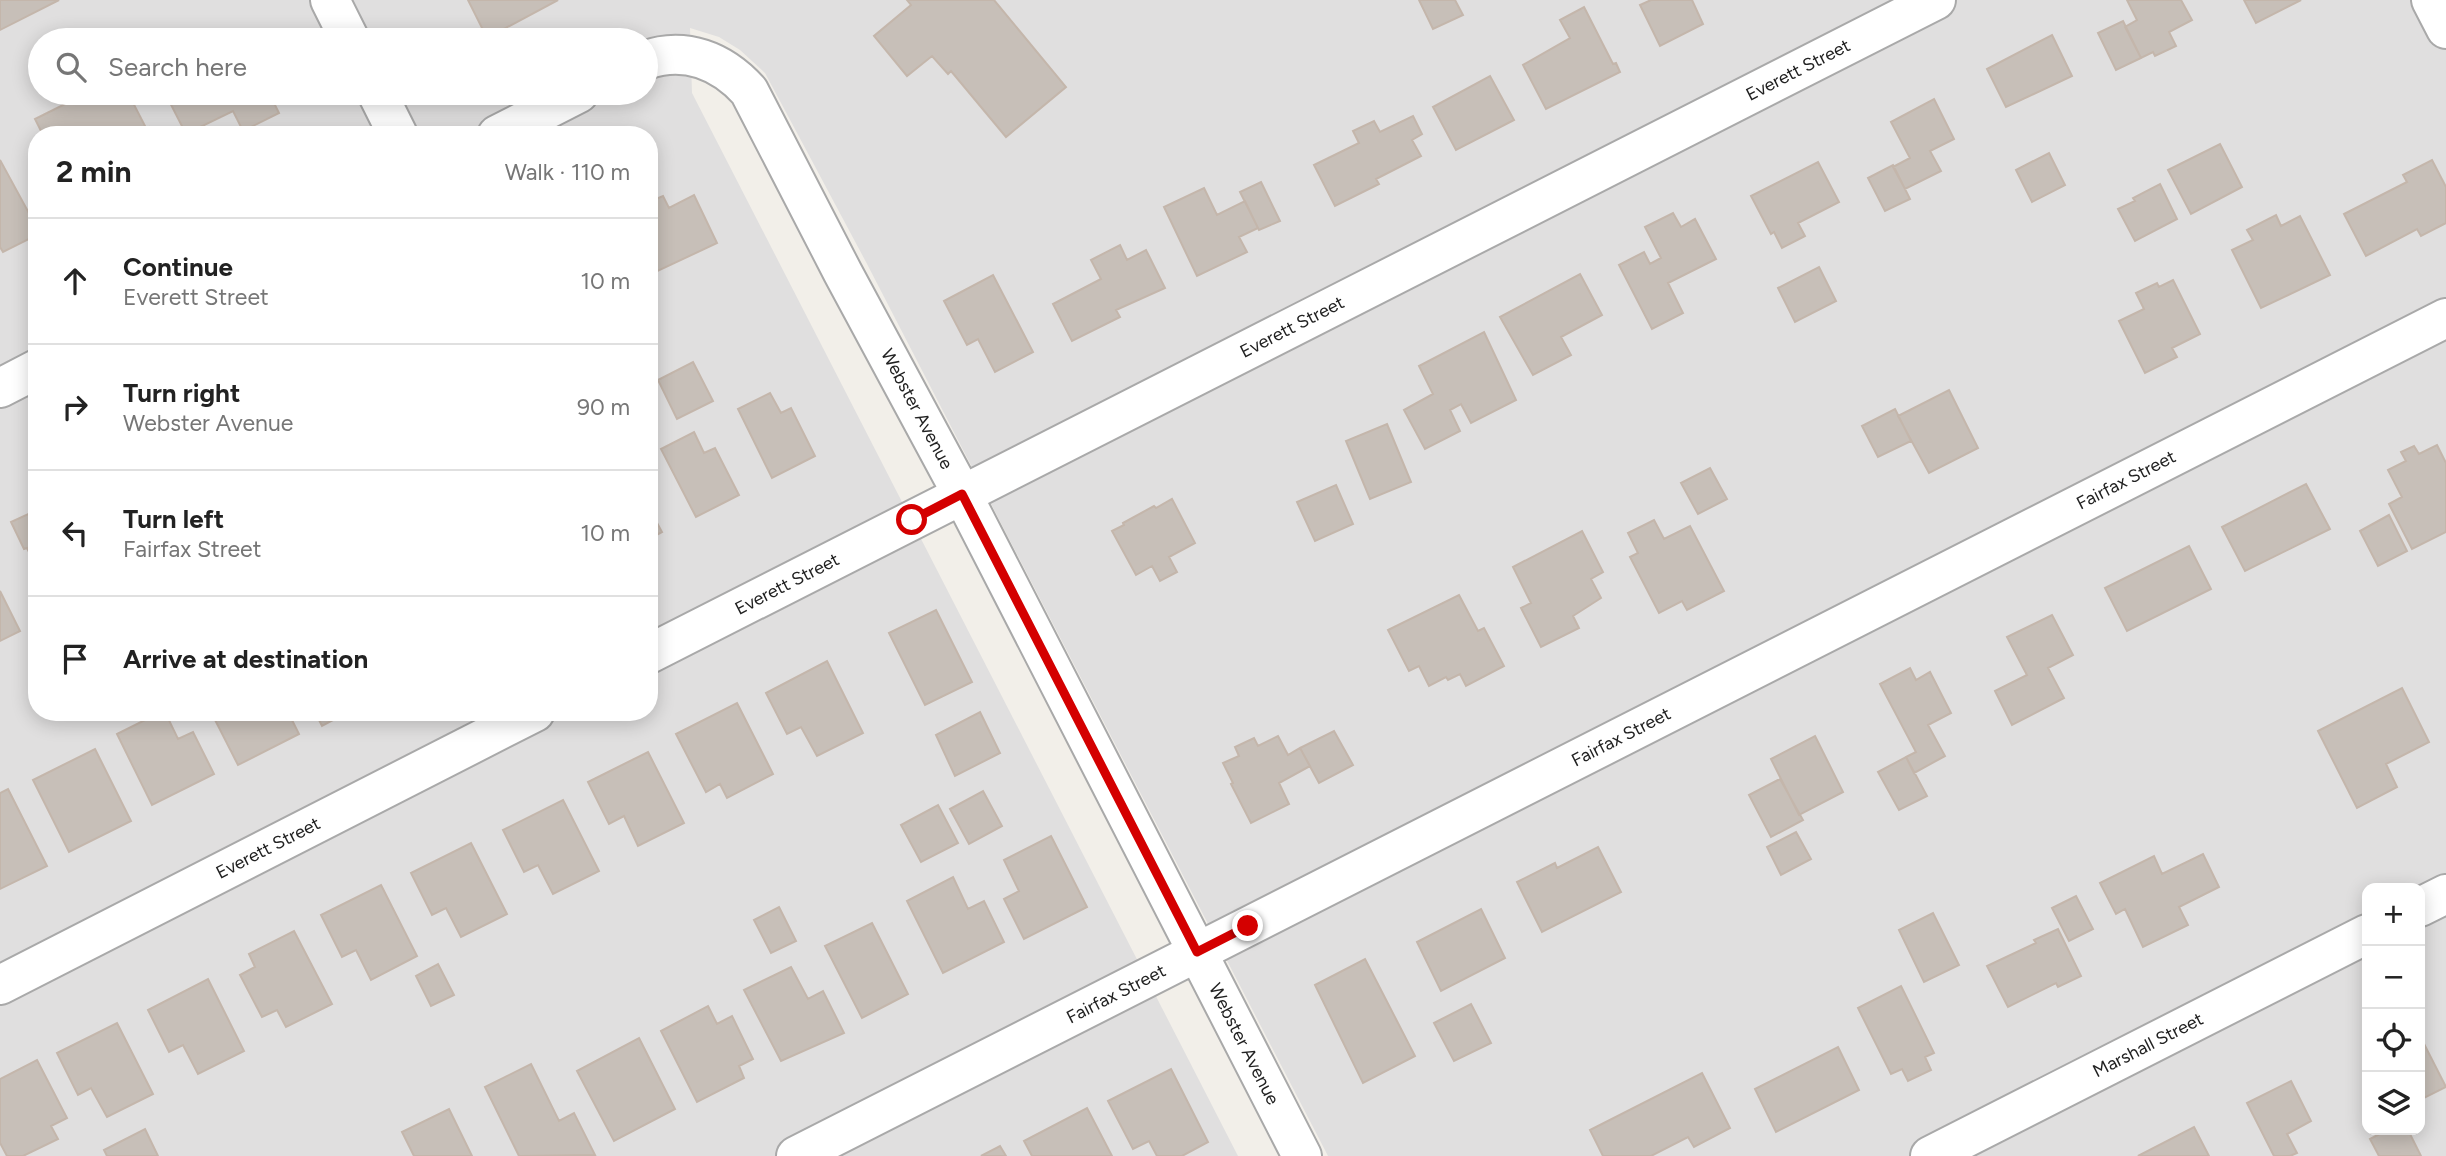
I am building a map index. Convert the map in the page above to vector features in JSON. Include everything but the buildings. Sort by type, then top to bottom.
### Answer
[{"type":"street","points":[[330,0],[344,28]]},
{"type":"street","name":"Everett Street","points":[[658,649],[1936,0]]},
{"type":"street","points":[[2431,0],[2446,29]]},
{"type":"street","name":"Webster Avenue","points":[[658,57],[669,54],[700,57],[728,72],[749,91],[962,494],[1302,1156]]},
{"type":"street","points":[[383,105],[394,126]]},
{"type":"street","points":[[515,126],[556,105]]},
{"type":"street","name":"Fairfax Street","points":[[796,1156],[2446,317]]},
{"type":"street","points":[[0,388],[28,374]]},
{"type":"street","name":"Everett Street","points":[[0,985],[517,721]]},
{"type":"street","points":[[2425,904],[2446,894]]},
{"type":"street","name":"Marshall Street","points":[[1930,1156],[2362,937]]},
{"type":"shaded area","points":[[0,0],[2446,0],[2446,1156],[1328,1156],[866,262],[765,73],[740,50],[719,37],[690,28],[692,93],[1238,1156],[0,1156]]},
{"type":"route","points":[[912,520],[962,494],[1197,952],[1248,926]]}]
